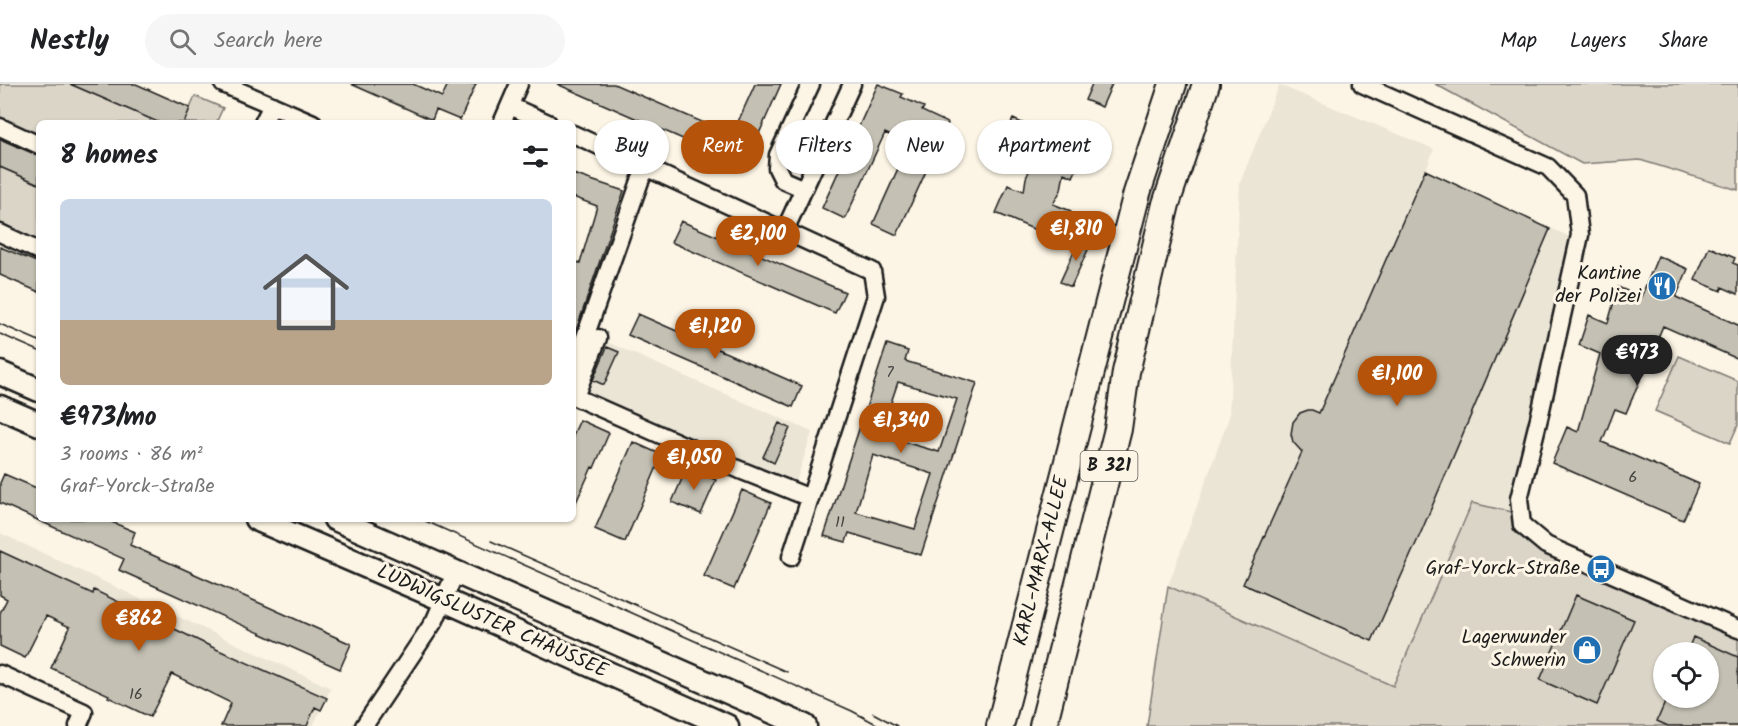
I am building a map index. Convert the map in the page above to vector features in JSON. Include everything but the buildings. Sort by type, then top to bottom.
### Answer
[{"type":"main road","name":"KARL-MARX-ALLEE","points":[[1000,726],[1137,193],[1173,84]]},
{"type":"main road","name":"KARL-MARX-ALLEE","points":[[1042,726],[1118,429],[1126,372],[1166,204],[1206,84]]},
{"type":"street","points":[[223,84],[307,120]]},
{"type":"street","points":[[503,120],[519,84]]},
{"type":"street","points":[[804,189],[783,180],[777,168],[778,155],[811,84]]},
{"type":"street","points":[[785,230],[852,84]]},
{"type":"street","points":[[1362,84],[1548,167],[1575,195],[1580,235],[1519,499],[1522,525],[1546,545],[1738,629]]},
{"type":"street","points":[[264,120],[272,105]]},
{"type":"street","points":[[510,106],[541,120]]},
{"type":"street","points":[[0,128],[36,144]]},
{"type":"street","points":[[576,135],[594,143]]},
{"type":"street","points":[[576,362],[643,174]]},
{"type":"street","points":[[661,174],[872,271],[876,296],[791,557]]},
{"type":"street","points":[[0,233],[36,250]]},
{"type":"street","points":[[576,394],[598,338]]},
{"type":"street","points":[[0,373],[36,389]]},
{"type":"street","points":[[576,397],[740,470],[810,498]]},
{"type":"street","points":[[0,407],[36,423]]},
{"type":"street","name":"LUDWIGSLUSTER CHAUSSEE","points":[[263,522],[727,726]]},
{"type":"street","name":"LUDWIGSLUSTER CHAUSSEE","points":[[342,522],[805,726]]},
{"type":"street","points":[[364,726],[435,620],[456,572]]},
{"type":"street","points":[[0,674],[84,712],[78,726]]},
{"type":"shaded area","points":[[0,84],[70,84],[151,119],[36,120],[36,136],[0,119]]},
{"type":"shaded area","points":[[1435,84],[1738,84],[1738,190],[1640,160],[1582,164]]},
{"type":"shaded area","points":[[1279,85],[1434,149],[1426,170],[1570,237],[1511,512],[1473,503],[1510,526],[1415,635],[1392,686],[1168,586],[1229,417],[1240,183]]},
{"type":"shaded area","points":[[195,96],[223,108],[217,120],[185,120]]},
{"type":"shaded area","points":[[0,167],[36,183],[36,241],[0,224]]},
{"type":"shaded area","points":[[598,338],[812,432],[793,492],[576,397]]},
{"type":"shaded area","points":[[1679,356],[1738,381],[1738,425],[1730,443],[1655,411]]},
{"type":"shaded area","points":[[1472,503],[1511,512],[1519,517],[1546,545],[1738,629],[1738,726],[1147,726],[1168,586],[1393,686]]},
{"type":"shaded area","points":[[0,533],[331,688],[313,726],[292,726],[0,595]]},
{"type":"tram line","points":[[0,324],[36,340]]},
{"type":"tram line","points":[[0,334],[36,350]]},
{"type":"tram line","points":[[428,522],[852,711],[880,726]]},
{"type":"tram line","points":[[491,541],[787,672]]},
{"type":"tram line","points":[[873,713],[897,726]]},
{"type":"place","name":"Kantine der Polizei","points":[[1662,286]]},
{"type":"place","name":"Graf-Yorck-Straße","points":[[1601,569]]},
{"type":"place","name":"Lagerwunder Schwerin","points":[[1587,650]]}]
